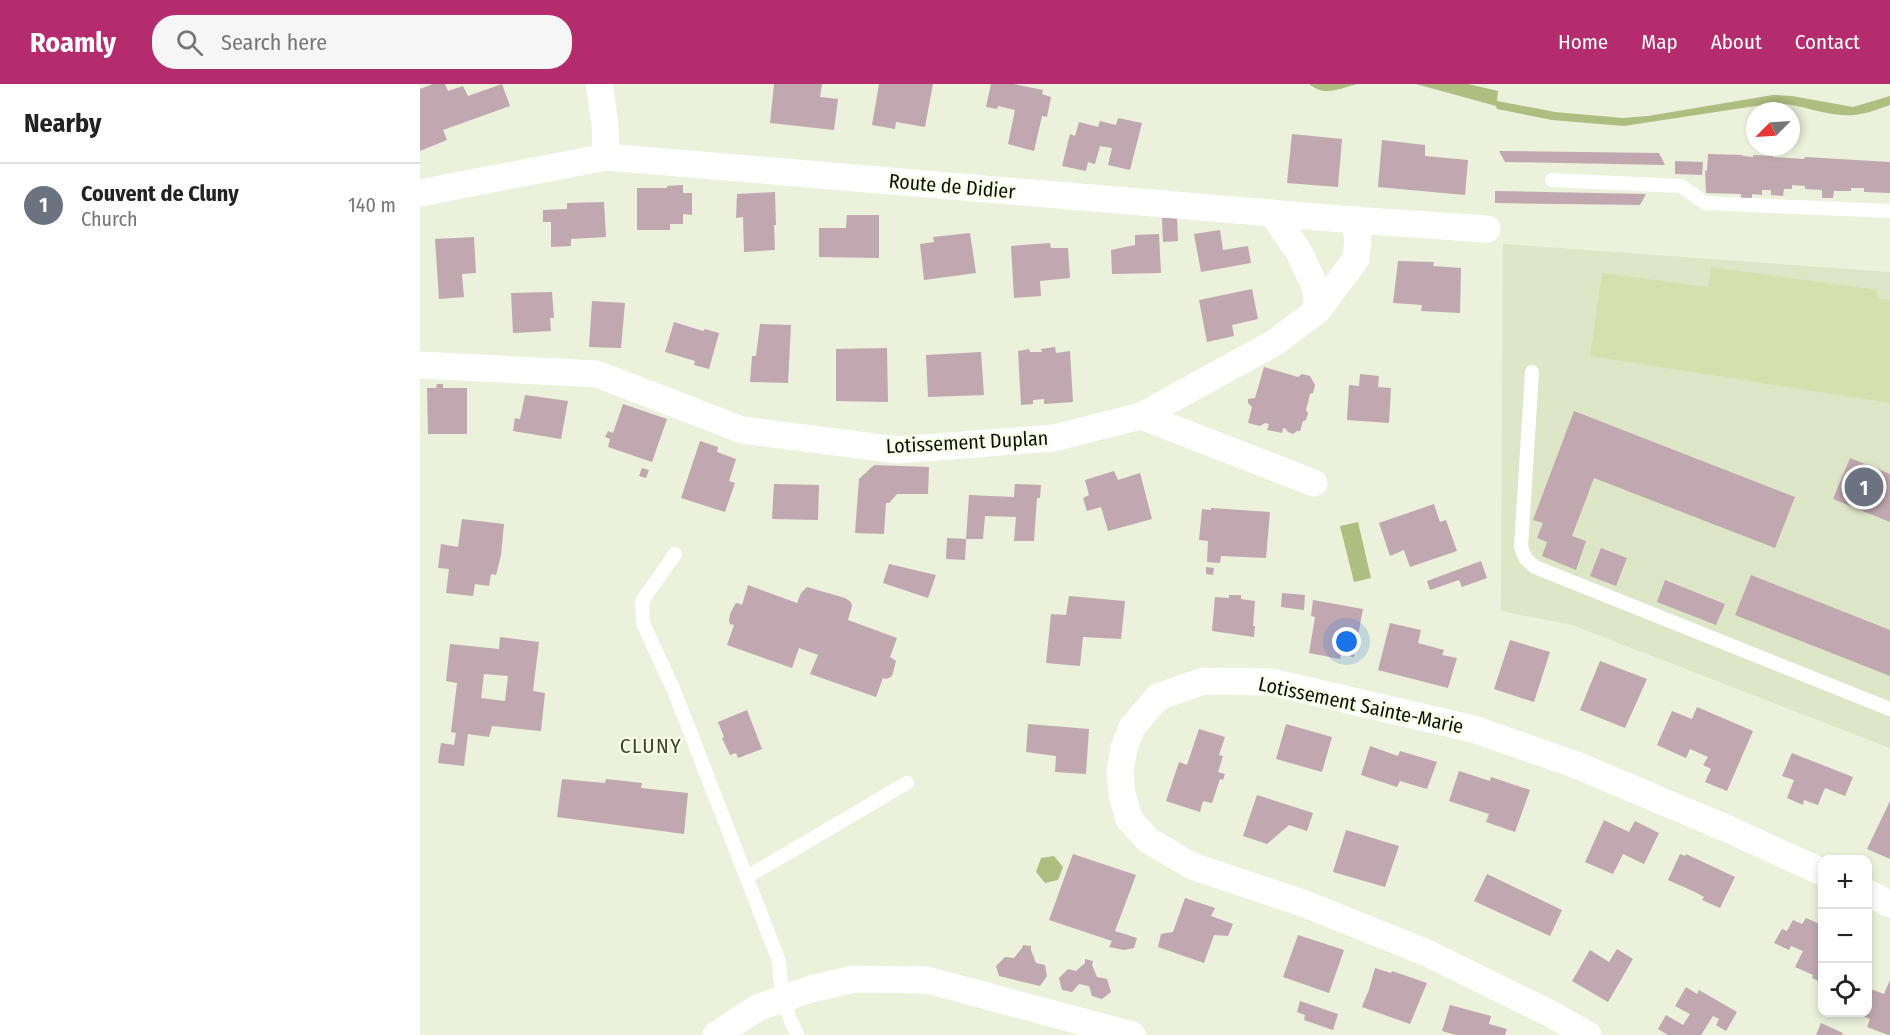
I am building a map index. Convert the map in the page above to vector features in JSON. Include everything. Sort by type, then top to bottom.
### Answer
[{"type":"street","points":[[599,84],[605,124],[606,157]]},
{"type":"street","name":"Route de Didier","points":[[420,193],[606,157],[1354,220],[1487,229]]},
{"type":"street","points":[[1272,213],[1299,252],[1315,287],[1318,310]]},
{"type":"street","name":"Lotissement Duplan","points":[[420,365],[597,374],[742,430],[898,450],[1054,438],[1141,416],[1274,343],[1318,310],[1356,258],[1358,239],[1354,220]]},
{"type":"street","points":[[1141,416],[1314,483]]},
{"type":"street","name":"Lotissement Sainte-Marie","points":[[1588,1035],[1551,1014],[1427,953],[1300,902],[1192,866],[1148,840],[1129,819],[1122,794],[1120,771],[1124,748],[1132,727],[1158,698],[1203,681],[1271,682],[1473,729],[1563,760],[1728,829],[1818,870]]},
{"type":"street","points":[[1872,895],[1890,904]]},
{"type":"street","points":[[716,1035],[757,1008],[811,989],[854,979],[927,980],[1132,1035]]},
{"type":"lane","points":[[1552,180],[1681,186],[1705,203],[1890,211]]},
{"type":"lane","points":[[1532,372],[1521,547],[1526,559],[1535,567],[1890,710]]},
{"type":"lane","points":[[675,554],[642,601],[643,623],[675,693],[779,960],[782,999],[797,1035]]},
{"type":"lane","points":[[747,877],[908,783]]},
{"type":"shaded area","points":[[1309,84],[1357,84],[1326,91]]},
{"type":"shaded area","points":[[1416,84],[1468,84],[1498,91],[1497,101],[1555,112],[1623,118],[1648,116],[1773,95],[1792,96],[1853,107],[1890,96],[1890,105],[1863,114],[1844,115],[1825,112],[1800,107],[1800,102],[1746,102],[1746,107],[1624,126],[1552,120],[1497,109],[1496,106]]},
{"type":"shaded area","points":[[1503,244],[1890,272],[1890,748],[1572,625],[1501,611]]},
{"type":"shaded area","points":[[1711,267],[1877,290],[1878,299],[1890,300],[1890,403],[1590,356],[1602,273],[1708,287]]},
{"type":"shaded area","points":[[1358,522],[1371,578],[1354,582],[1340,526]]},
{"type":"shaded area","points":[[1054,856],[1063,867],[1058,880],[1045,883],[1036,872],[1041,858]]},
{"type":"building","points":[[433,84],[445,84],[448,91],[463,86],[468,96],[502,84],[510,106],[443,130],[447,140],[420,151],[420,89]]},
{"type":"building","points":[[774,84],[822,84],[820,97],[838,99],[834,130],[770,123]]},
{"type":"building","points":[[879,84],[933,84],[925,127],[896,122],[895,129],[872,125]]},
{"type":"building","points":[[991,84],[1014,84],[1043,90],[1042,94],[1051,97],[1047,117],[1042,116],[1034,151],[1008,144],[1015,110],[998,106],[997,109],[986,107]]},
{"type":"building","points":[[1118,118],[1142,123],[1130,170],[1108,165],[1112,148],[1100,146],[1095,164],[1088,162],[1086,171],[1062,166],[1070,134],[1075,136],[1079,122],[1098,127],[1100,121],[1116,125]]},
{"type":"building","points":[[1292,134],[1342,139],[1338,187],[1287,183]]},
{"type":"building","points":[[1382,140],[1425,145],[1425,156],[1468,160],[1465,195],[1378,187]]},
{"type":"building","points":[[1499,151],[1659,153],[1665,165],[1505,162]]},
{"type":"building","points":[[1708,154],[1890,162],[1890,193],[1864,192],[1864,188],[1851,188],[1851,191],[1834,191],[1833,198],[1822,198],[1822,190],[1805,189],[1805,186],[1792,185],[1792,189],[1784,189],[1783,196],[1771,195],[1771,190],[1762,190],[1762,195],[1752,194],[1752,198],[1741,198],[1741,194],[1706,193],[1705,170],[1707,171]]},
{"type":"building","points":[[1675,161],[1703,162],[1702,175],[1675,174]]},
{"type":"building","points":[[683,185],[683,193],[692,193],[692,215],[683,214],[683,224],[670,224],[670,230],[637,230],[637,188],[667,188],[667,186]]},
{"type":"building","points":[[1495,191],[1646,194],[1640,205],[1495,203]]},
{"type":"building","points":[[775,192],[775,250],[744,252],[743,217],[736,218],[737,194]]},
{"type":"building","points":[[604,202],[606,237],[571,239],[571,246],[551,247],[551,222],[543,222],[543,210],[567,209],[567,203]]},
{"type":"building","points":[[847,215],[879,215],[879,258],[819,257],[819,228],[846,228]]},
{"type":"building","points":[[1162,218],[1177,218],[1178,241],[1163,242]]},
{"type":"building","points":[[1220,230],[1223,250],[1248,246],[1251,263],[1201,272],[1194,234]]},
{"type":"building","points":[[970,233],[976,273],[924,280],[920,244],[934,242],[933,237]]},
{"type":"building","points":[[1159,234],[1161,273],[1112,274],[1111,250],[1135,245],[1135,235]]},
{"type":"building","points":[[474,237],[476,273],[462,274],[464,297],[439,299],[435,239]]},
{"type":"building","points":[[1050,243],[1051,248],[1068,248],[1070,278],[1040,281],[1041,296],[1014,298],[1011,246]]},
{"type":"building","points":[[1398,261],[1434,262],[1433,266],[1461,268],[1460,313],[1421,311],[1422,305],[1393,303]]},
{"type":"building","points":[[1252,289],[1258,319],[1232,325],[1234,336],[1207,342],[1199,300]]},
{"type":"building","points":[[552,292],[554,318],[550,318],[551,331],[513,333],[511,293]]},
{"type":"building","points":[[592,301],[625,303],[621,348],[589,347]]},
{"type":"building","points":[[674,322],[703,331],[705,329],[719,333],[709,369],[694,365],[695,361],[665,352]]},
{"type":"building","points":[[760,324],[791,325],[788,383],[750,382],[752,356],[756,356]]},
{"type":"building","points":[[1055,347],[1056,353],[1070,351],[1073,402],[1044,404],[1044,399],[1033,400],[1033,404],[1021,405],[1018,351],[1029,349],[1030,352],[1042,352],[1041,349]]},
{"type":"building","points":[[887,348],[888,402],[836,401],[836,349]]},
{"type":"building","points":[[981,352],[984,395],[928,397],[926,355]]},
{"type":"building","points":[[1264,367],[1298,377],[1302,374],[1310,376],[1315,385],[1313,393],[1310,394],[1306,420],[1303,421],[1300,431],[1293,434],[1283,428],[1282,433],[1267,430],[1269,424],[1265,423],[1260,426],[1248,423],[1252,407],[1248,399],[1255,398]]},
{"type":"building","points":[[1360,374],[1379,376],[1378,387],[1391,388],[1389,423],[1347,420],[1349,385],[1359,386]]},
{"type":"building","points":[[437,384],[443,384],[443,388],[467,388],[467,434],[428,434],[427,388],[436,388]]},
{"type":"building","points":[[525,395],[568,401],[561,439],[513,431],[515,418],[520,419]]},
{"type":"building","points":[[623,404],[667,419],[652,462],[608,447],[610,439],[605,437],[608,431],[613,433]]},
{"type":"building","points":[[1574,411],[1795,497],[1775,548],[1594,478],[1572,536],[1586,541],[1576,570],[1542,556],[1547,542],[1537,538],[1543,523],[1533,520]]},
{"type":"building","points":[[700,441],[718,447],[717,452],[736,459],[729,481],[735,483],[725,512],[681,498]]},
{"type":"building","points":[[1850,458],[1890,474],[1890,522],[1833,499]]},
{"type":"building","points":[[874,465],[929,467],[928,494],[897,494],[889,503],[886,503],[884,534],[855,533],[859,479]]},
{"type":"building","points":[[642,468],[649,470],[646,478],[639,476]]},
{"type":"building","points":[[1114,471],[1118,480],[1140,473],[1152,519],[1108,531],[1101,507],[1087,511],[1083,498],[1089,495],[1085,480]]},
{"type":"building","points":[[774,484],[819,485],[818,520],[772,519]]},
{"type":"building","points":[[1015,484],[1041,485],[1040,498],[1037,498],[1034,541],[1014,541],[1016,517],[985,516],[983,539],[966,539],[969,495],[1014,497]]},
{"type":"building","points":[[1434,504],[1440,522],[1446,520],[1457,551],[1410,567],[1404,550],[1390,556],[1379,523]]},
{"type":"building","points":[[1211,508],[1270,512],[1266,558],[1221,556],[1220,563],[1207,562],[1208,541],[1199,540],[1202,509],[1211,510]]},
{"type":"building","points":[[462,519],[504,524],[501,555],[496,575],[491,574],[489,586],[475,584],[473,596],[446,593],[449,569],[438,568],[441,544],[458,547]]},
{"type":"building","points":[[947,538],[966,539],[965,560],[946,559]]},
{"type":"building","points":[[1601,548],[1627,558],[1616,586],[1590,576]]},
{"type":"building","points":[[1481,561],[1487,578],[1462,587],[1459,580],[1430,590],[1427,581]]},
{"type":"building","points":[[889,564],[936,575],[928,598],[883,583]]},
{"type":"building","points":[[1206,567],[1214,568],[1213,575],[1206,574]]},
{"type":"building","points":[[1751,575],[1890,630],[1890,676],[1735,615]]},
{"type":"building","points":[[1665,580],[1725,604],[1716,625],[1657,602]]},
{"type":"building","points":[[748,585],[797,603],[801,593],[807,587],[845,598],[851,602],[852,606],[848,620],[897,638],[890,657],[896,661],[893,673],[891,677],[883,678],[876,697],[810,674],[818,655],[799,648],[792,668],[727,645],[734,625],[730,624],[730,614],[735,604],[742,605]]},
{"type":"building","points":[[1282,593],[1305,595],[1304,610],[1281,607]]},
{"type":"building","points":[[1229,595],[1241,595],[1241,599],[1255,601],[1254,637],[1212,631],[1215,597],[1229,598]]},
{"type":"building","points":[[1069,596],[1125,601],[1121,639],[1083,637],[1080,666],[1046,663],[1051,614],[1066,615]]},
{"type":"building","points":[[1313,600],[1363,609],[1354,657],[1341,655],[1340,659],[1309,653],[1315,617],[1311,616]]},
{"type":"building","points":[[1390,623],[1421,630],[1418,643],[1444,650],[1442,655],[1457,658],[1448,688],[1378,670]]},
{"type":"building","points":[[500,637],[539,642],[533,691],[545,693],[541,731],[492,726],[489,737],[468,734],[464,766],[438,763],[441,743],[454,745],[456,733],[451,732],[457,683],[446,681],[450,644],[499,649]],"holes":[[[484,674],[508,676],[505,701],[481,698]]]},
{"type":"building","points":[[1510,640],[1550,652],[1534,702],[1494,689]]},
{"type":"building","points":[[1600,661],[1647,679],[1625,728],[1580,710]]},
{"type":"building","points":[[1697,707],[1753,731],[1727,791],[1705,782],[1711,769],[1703,765],[1708,757],[1690,749],[1686,758],[1657,745],[1672,711],[1692,719]]},
{"type":"building","points":[[747,710],[762,749],[738,758],[736,753],[730,755],[718,722]]},
{"type":"building","points":[[1028,724],[1089,729],[1086,774],[1055,772],[1056,756],[1026,752]]},
{"type":"building","points":[[1286,724],[1332,737],[1322,772],[1276,759]]},
{"type":"building","points":[[1199,729],[1225,737],[1219,755],[1223,756],[1218,772],[1225,774],[1223,780],[1220,779],[1212,803],[1203,801],[1200,812],[1166,801],[1179,762],[1187,765]]},
{"type":"building","points":[[1370,746],[1398,756],[1400,751],[1437,762],[1427,789],[1400,781],[1397,787],[1361,775]]},
{"type":"building","points":[[1792,753],[1853,777],[1845,796],[1825,788],[1818,805],[1804,800],[1803,805],[1787,798],[1794,780],[1782,776]]},
{"type":"building","points":[[1459,771],[1490,781],[1491,777],[1530,790],[1515,832],[1486,822],[1489,814],[1449,801]]},
{"type":"building","points":[[562,779],[605,783],[606,779],[642,783],[641,788],[688,793],[684,834],[557,817]]},
{"type":"building","points":[[1257,795],[1313,813],[1307,831],[1289,825],[1267,844],[1243,836]]},
{"type":"building","points":[[1890,801],[1890,859],[1867,849]]},
{"type":"building","points":[[1604,820],[1629,832],[1635,821],[1659,833],[1644,864],[1623,854],[1613,874],[1585,862]]},
{"type":"building","points":[[1346,830],[1399,846],[1385,887],[1333,872]]},
{"type":"building","points":[[1073,854],[1136,875],[1115,931],[1137,938],[1134,948],[1124,950],[1109,947],[1112,941],[1049,920]]},
{"type":"building","points":[[1680,854],[1685,856],[1686,854],[1735,877],[1720,908],[1702,900],[1704,897],[1695,892],[1668,880]]},
{"type":"building","points":[[1487,874],[1562,910],[1550,936],[1474,901]]},
{"type":"building","points":[[1185,898],[1215,908],[1211,916],[1233,924],[1228,936],[1214,935],[1204,963],[1158,947],[1161,934],[1173,932]]},
{"type":"building","points":[[1806,918],[1818,923],[1818,981],[1812,978],[1813,975],[1795,967],[1803,951],[1791,946],[1789,950],[1774,943],[1782,929],[1787,931],[1793,920],[1802,924]]},
{"type":"building","points":[[1298,935],[1344,950],[1329,993],[1283,977]]},
{"type":"building","points":[[1023,945],[1031,946],[1036,963],[1045,965],[1047,976],[1040,986],[999,976],[996,966],[1005,957],[1014,958]]},
{"type":"building","points":[[1617,949],[1633,959],[1608,1002],[1572,981],[1590,950],[1609,962]]},
{"type":"building","points":[[1085,959],[1093,961],[1092,965],[1097,977],[1107,979],[1111,992],[1102,999],[1092,996],[1089,986],[1079,984],[1072,992],[1062,990],[1059,978],[1068,969],[1076,971],[1085,963]]},
{"type":"building","points":[[1375,968],[1391,973],[1392,971],[1427,983],[1410,1024],[1362,1007]]},
{"type":"building","points":[[1890,980],[1890,1035],[1867,1027],[1870,1019],[1864,1017],[1872,1017],[1872,990],[1884,994]]},
{"type":"building","points":[[1686,987],[1697,994],[1699,990],[1737,1012],[1726,1031],[1716,1025],[1719,1019],[1713,1016],[1701,1035],[1668,1035],[1658,1029],[1666,1015],[1683,1025],[1690,1014],[1675,1006]]},
{"type":"building","points":[[1300,1001],[1338,1014],[1333,1030],[1304,1020],[1305,1015],[1297,1012]]},
{"type":"building","points":[[1450,1005],[1491,1016],[1489,1024],[1507,1029],[1505,1035],[1456,1035],[1442,1031]]},
{"type":"building","points":[[1821,1023],[1843,1033],[1842,1035],[1816,1035]]},
{"type":"place","name":"Couvent de Cluny","points":[[1864,487]]},
{"type":"district","name":"CLUNY","points":[[651,746]]}]
